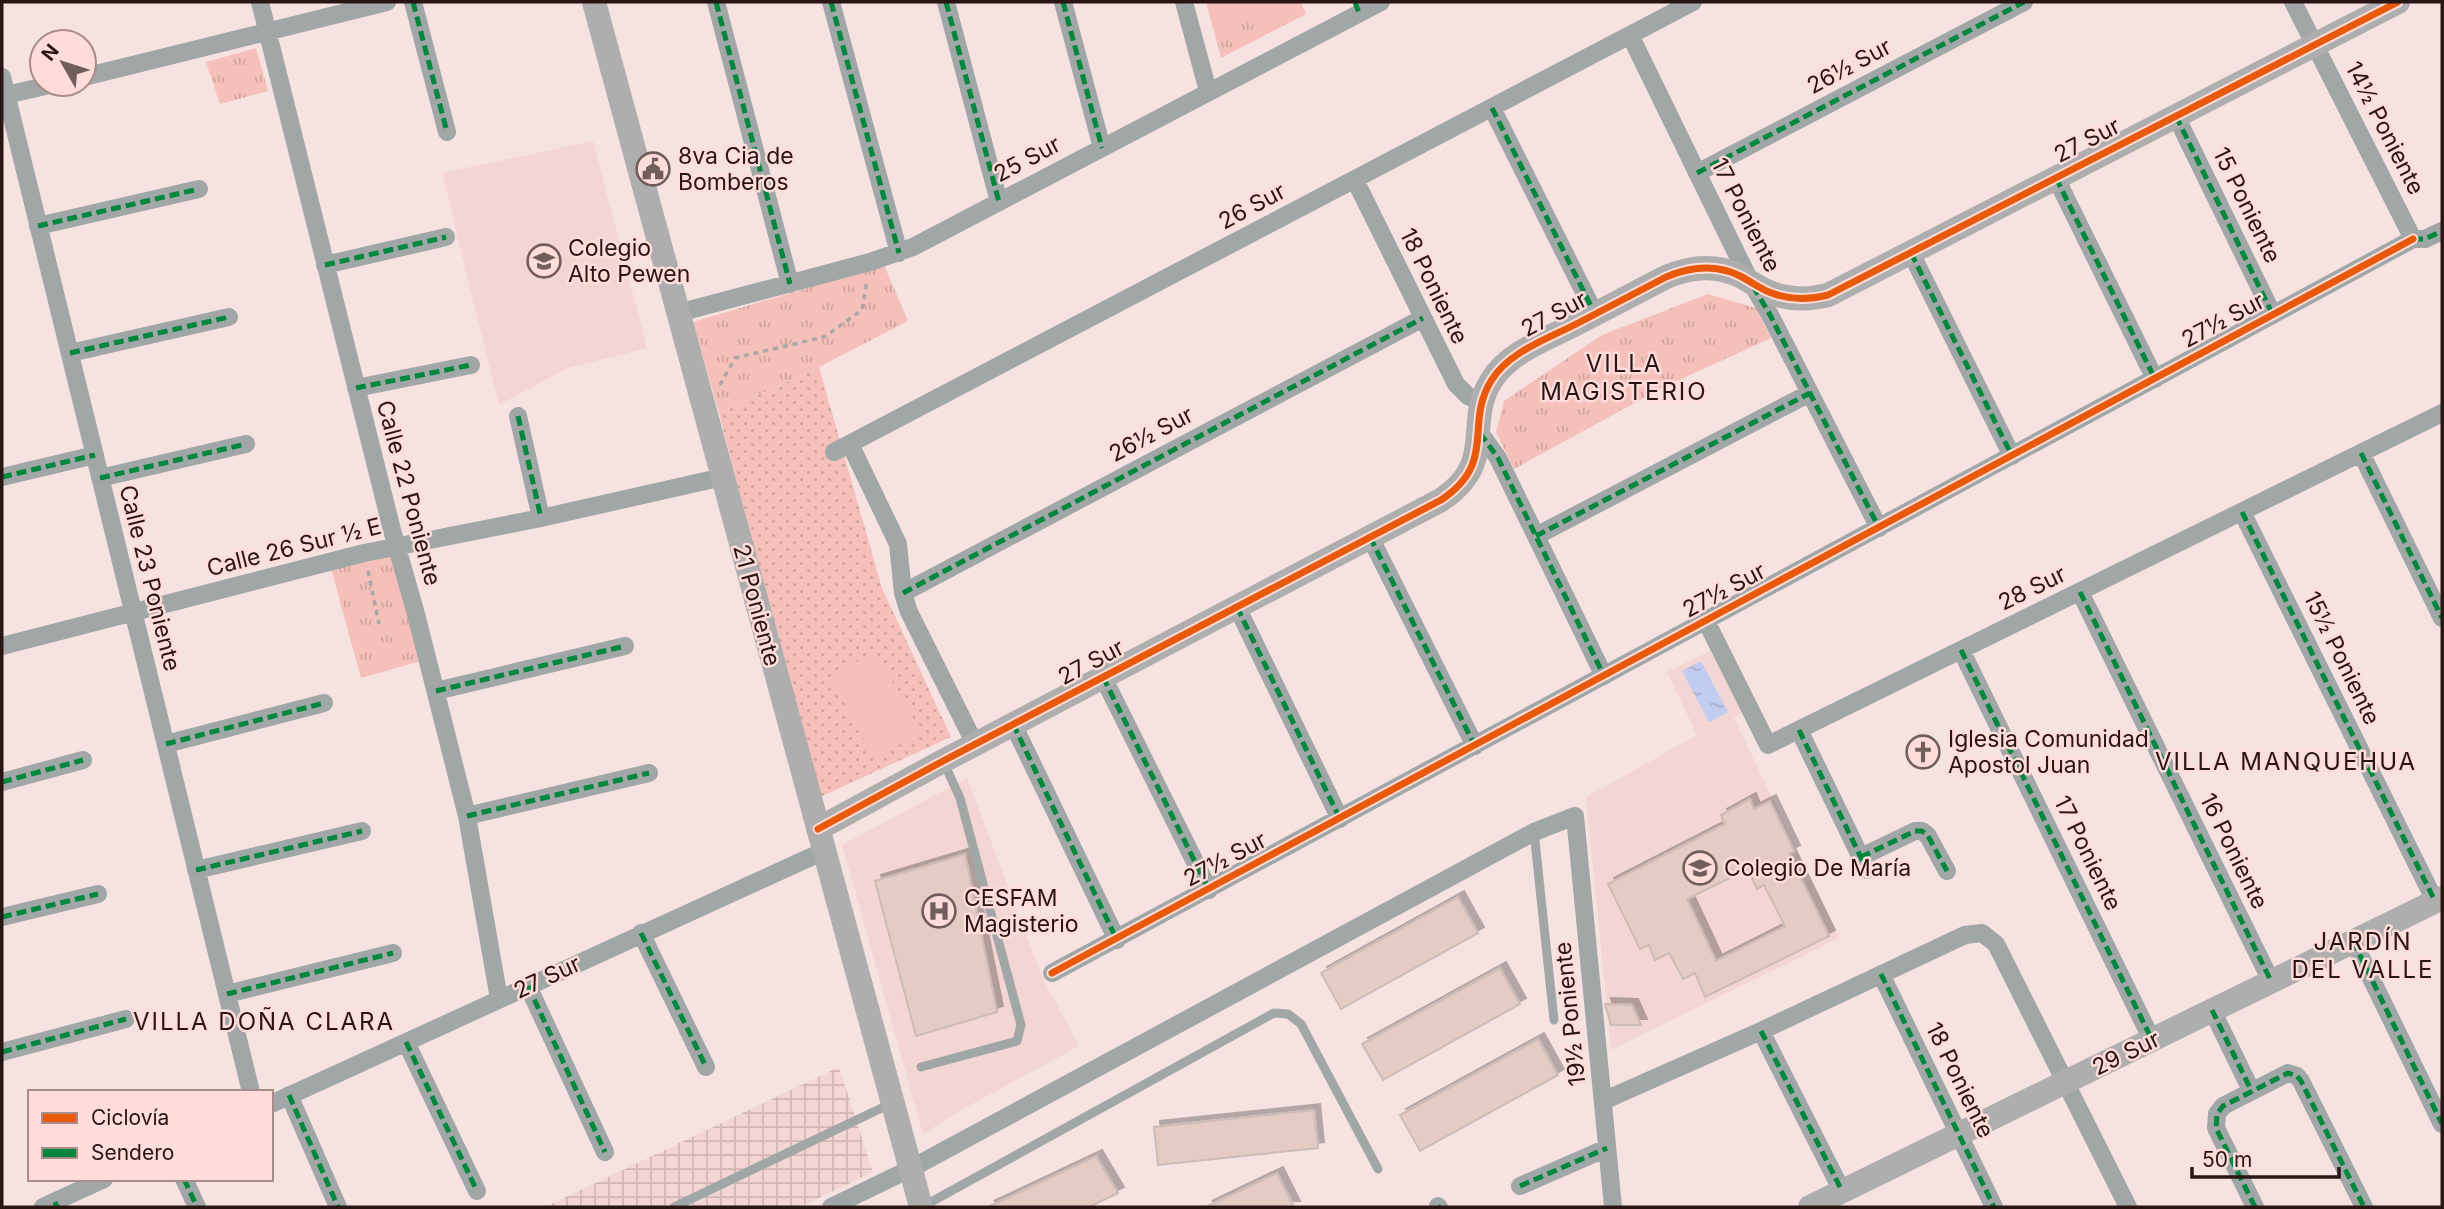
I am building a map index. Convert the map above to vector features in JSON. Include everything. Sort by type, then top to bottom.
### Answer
[{"type":"street","name":"Calle 22 Poniente","points":[[260,2],[467,816],[499,999]]},
{"type":"street","points":[[98,73],[387,2]]},
{"type":"street","points":[[412,2],[447,132]]},
{"type":"street","name":"21 Poniente","points":[[594,2],[921,1207]]},
{"type":"street","points":[[716,2],[790,284]]},
{"type":"street","points":[[831,2],[899,253]]},
{"type":"street","points":[[946,2],[999,202]]},
{"type":"street","points":[[1063,2],[1102,148]]},
{"type":"street","points":[[1184,2],[1208,91]]},
{"type":"street","name":"25 Sur","points":[[678,313],[899,253],[1102,148],[1357,8],[1381,2]]},
{"type":"street","name":"26 Sur","points":[[903,593],[898,544],[842,448],[1693,2]]},
{"type":"street","name":"26½ Sur","points":[[1697,173],[2024,2]]},
{"type":"street","name":"14½ Poniente","points":[[2293,2],[2413,239]]},
{"type":"street","name":"27 Sur","points":[[273,1103],[641,933],[821,840],[943,761],[1441,500],[1458,487],[1472,465],[1480,433],[1482,402],[1491,380],[1508,362],[1666,277],[1689,269],[1702,268],[1727,271],[1781,296],[1815,298],[1840,291],[2399,2]]},
{"type":"street","name":"17 Poniente","points":[[1630,35],[1750,281],[1879,528]]},
{"type":"street","name":"Calle 23 Poniente","points":[[2,77],[4,96],[251,1090]]},
{"type":"street","points":[[4,96],[28,90]]},
{"type":"street","points":[[1492,108],[1595,314]]},
{"type":"street","name":"15 Poniente","points":[[2176,117],[2273,315]]},
{"type":"street","points":[[2056,178],[2155,379]]},
{"type":"street","name":"18 Poniente","points":[[1355,180],[1456,384],[1468,396],[1482,402]]},
{"type":"street","points":[[38,226],[199,189]]},
{"type":"street","name":"27½ Sur","points":[[1052,973],[2413,239],[2425,239],[2442,231]]},
{"type":"street","points":[[325,265],[446,237]]},
{"type":"street","points":[[1911,253],[2012,456]]},
{"type":"street","points":[[70,354],[229,317]]},
{"type":"street","name":"26½ Sur","points":[[903,593],[1423,318]]},
{"type":"street","points":[[356,388],[471,365]]},
{"type":"street","points":[[1536,536],[1810,393]]},
{"type":"street","name":"28 Sur","points":[[1706,621],[1768,745],[2442,413]]},
{"type":"street","points":[[518,416],[541,518]]},
{"type":"street","points":[[1480,433],[1498,458],[1604,677]]},
{"type":"street","points":[[100,478],[246,444]]},
{"type":"street","points":[[2361,453],[2442,618]]},
{"type":"street","points":[[2,477],[94,455]]},
{"type":"street","name":"Calle 26 Sur ½ E","points":[[2,646],[397,545],[541,518],[723,477]]},
{"type":"street","name":"15½ Poniente","points":[[2242,512],[2439,900]]},
{"type":"street","points":[[1370,537],[1475,746]]},
{"type":"street","name":"16 Poniente","points":[[2080,592],[2271,981]]},
{"type":"street","points":[[903,593],[909,612],[975,744]]},
{"type":"street","points":[[1237,607],[1340,819]]},
{"type":"street","points":[[436,691],[625,646]]},
{"type":"street","name":"17 Poniente","points":[[1961,650],[2152,1040]]},
{"type":"street","points":[[1104,677],[1209,890]]},
{"type":"street","points":[[166,744],[324,703]]},
{"type":"street","points":[[1013,724],[1117,940]]},
{"type":"street","points":[[1799,730],[1864,864],[1915,831],[1922,831],[1928,836],[1947,871]]},
{"type":"street","points":[[2,782],[83,760]]},
{"type":"street","points":[[467,816],[649,773]]},
{"type":"street","name":"19½ Poniente","points":[[1534,832],[1575,816],[1613,1207]]},
{"type":"street","points":[[196,870],[362,831]]},
{"type":"street","points":[[831,1207],[910,1169],[1534,832]]},
{"type":"street","points":[[2,917],[98,894]]},
{"type":"street","name":"29 Sur","points":[[1810,1207],[2439,900]]},
{"type":"street","points":[[641,933],[706,1067]]},
{"type":"street","points":[[1603,1101],[1761,1031],[1965,935],[1982,933],[1996,944],[2128,1207]]},
{"type":"street","points":[[2353,942],[2442,1124]]},
{"type":"street","points":[[227,994],[393,953]]},
{"type":"street","name":"18 Poniente","points":[[1881,974],[1994,1207]]},
{"type":"street","points":[[528,986],[605,1152]]},
{"type":"street","points":[[2213,1010],[2251,1090]]},
{"type":"street","points":[[2,1052],[126,1019]]},
{"type":"street","points":[[1761,1031],[1842,1191]]},
{"type":"street","points":[[405,1042],[477,1191]]},
{"type":"street","points":[[2255,1207],[2215,1121],[2223,1106],[2284,1074],[2297,1076],[2364,1207]]},
{"type":"street","points":[[289,1096],[338,1207]]},
{"type":"street","points":[[1520,1186],[1607,1148]]},
{"type":"street","points":[[51,1205],[100,1181]]},
{"type":"street","points":[[185,1181],[197,1207]]},
{"type":"lane","points":[[921,1067],[1017,1041],[1021,1025],[960,797],[943,761]]},
{"type":"lane","points":[[1534,832],[1554,1020]]},
{"type":"lane","points":[[921,1207],[1274,1013],[1288,1014],[1301,1024],[1378,1169]]},
{"type":"lane","points":[[674,1207],[892,1103]]},
{"type":"path","points":[[706,415],[735,358],[824,337],[862,310],[870,262]]},
{"type":"path","points":[[364,553],[379,624]]},
{"type":"shaded area","name":"Colegio Alto Pewen","points":[[593,141],[647,348],[568,368],[499,405],[442,173]]},
{"type":"shaded area","name":"Colegio De María","points":[[1710,651],[1742,713],[1734,718],[1839,938],[1611,1050],[1586,797],[1697,735],[1667,672]]},
{"type":"shaded area","name":"CESFAM Magisterio","points":[[967,778],[1042,977],[1079,1046],[963,1109],[923,1134],[842,845]]},
{"type":"shaded area","points":[[839,1067],[873,1172],[800,1207],[545,1207]]},
{"type":"green space","points":[[1206,2],[1301,2],[1306,14],[1221,58]]},
{"type":"green space","points":[[1212,2],[1275,2],[1277,11],[1218,25]]},
{"type":"green space","points":[[256,48],[268,91],[220,104],[206,62]]},
{"type":"green space","points":[[884,265],[908,321],[819,367],[719,413],[693,322]]},
{"type":"green space","points":[[1708,294],[1756,308],[1771,338],[1662,388],[1514,469],[1496,432],[1504,401],[1602,335]]},
{"type":"green space","points":[[819,367],[882,588],[951,737],[818,798],[719,413]]},
{"type":"green space","points":[[394,548],[428,659],[361,678],[330,565]]},
{"type":"green space","points":[[875,651],[921,732],[875,758],[830,677]]},
{"type":"water","points":[[1701,661],[1728,712],[1709,722],[1682,671]]},
{"type":"building","points":[[1750,799],[1754,809],[1770,801],[1794,851],[1789,854],[1829,936],[1705,997],[1695,973],[1683,979],[1669,953],[1655,960],[1649,945],[1640,949],[1608,884],[1725,824],[1721,815]],"holes":[[[1748,869],[1757,889],[1764,885],[1785,926],[1716,961],[1687,899]]]},
{"type":"building","points":[[965,854],[997,1012],[916,1036],[875,881]]},
{"type":"building","points":[[1458,897],[1478,933],[1341,1009],[1321,973]]},
{"type":"building","points":[[1500,968],[1520,1004],[1383,1080],[1362,1044]]},
{"type":"building","points":[[1605,1004],[1632,1005],[1641,1025],[1611,1025]]},
{"type":"building","points":[[1538,1039],[1558,1075],[1420,1151],[1400,1115]]},
{"type":"building","points":[[1314,1110],[1318,1148],[1158,1165],[1154,1127]]},
{"type":"building","points":[[1096,1156],[1118,1193],[1089,1207],[988,1207]]},
{"type":"building","points":[[1277,1173],[1294,1207],[1206,1207]]},
{"type":"marked path","points":[[413,2],[447,132]]},
{"type":"marked path","points":[[716,2],[790,284]]},
{"type":"marked path","points":[[831,2],[899,253]]},
{"type":"marked path","points":[[946,2],[999,202]]},
{"type":"marked path","points":[[1063,2],[1102,148]]},
{"type":"marked path","points":[[1355,2],[1359,13]]},
{"type":"marked path","points":[[1697,173],[2024,2]]},
{"type":"marked path","points":[[1492,108],[1595,314]]},
{"type":"marked path","points":[[2176,116],[2273,315]]},
{"type":"marked path","points":[[2056,178],[2155,379]]},
{"type":"marked path","points":[[38,226],[199,189]]},
{"type":"marked path","points":[[2413,239],[2425,239],[2442,231]]},
{"type":"marked path","points":[[325,265],[446,237]]},
{"type":"marked path","points":[[1911,253],[2012,456]]},
{"type":"marked path","points":[[1753,286],[1879,528]]},
{"type":"marked path","points":[[70,353],[229,317]]},
{"type":"marked path","points":[[903,593],[1423,318]]},
{"type":"marked path","points":[[356,388],[471,365]]},
{"type":"marked path","points":[[1536,536],[1810,393]]},
{"type":"marked path","points":[[518,416],[541,518]]},
{"type":"marked path","points":[[1480,433],[1498,458],[1604,676]]},
{"type":"marked path","points":[[100,478],[246,444]]},
{"type":"marked path","points":[[2361,453],[2442,618]]},
{"type":"marked path","points":[[2,477],[95,455]]},
{"type":"marked path","points":[[2242,512],[2435,901]]},
{"type":"marked path","points":[[1370,537],[1475,746]]},
{"type":"marked path","points":[[2080,592],[2271,981]]},
{"type":"marked path","points":[[1237,607],[1340,819]]},
{"type":"marked path","points":[[436,691],[625,646]]},
{"type":"marked path","points":[[1961,650],[2152,1040]]},
{"type":"marked path","points":[[1103,677],[1209,890]]},
{"type":"marked path","points":[[166,744],[324,703]]},
{"type":"marked path","points":[[1013,724],[1117,940]]},
{"type":"marked path","points":[[1799,730],[1867,870]]},
{"type":"marked path","points":[[2,782],[83,760]]},
{"type":"marked path","points":[[467,816],[649,773]]},
{"type":"marked path","points":[[196,870],[362,831]]},
{"type":"marked path","points":[[1861,857],[1915,831],[1922,831],[1928,836],[1947,871]]},
{"type":"marked path","points":[[2,917],[98,894]]},
{"type":"marked path","points":[[641,933],[706,1067]]},
{"type":"marked path","points":[[2353,941],[2442,1124]]},
{"type":"marked path","points":[[227,994],[393,953]]},
{"type":"marked path","points":[[1881,974],[1994,1207]]},
{"type":"marked path","points":[[528,986],[605,1152]]},
{"type":"marked path","points":[[2212,1010],[2251,1090]]},
{"type":"marked path","points":[[2,1052],[126,1019]]},
{"type":"marked path","points":[[1761,1031],[1842,1191]]},
{"type":"marked path","points":[[406,1042],[477,1191]]},
{"type":"marked path","points":[[2255,1207],[2216,1128],[2217,1114],[2223,1106],[2288,1073],[2297,1076],[2301,1081],[2364,1207]]},
{"type":"marked path","points":[[289,1095],[338,1207]]},
{"type":"marked path","points":[[1520,1186],[1607,1148]]},
{"type":"marked path","points":[[185,1181],[197,1207]]},
{"type":"marked path","points":[[55,1202],[57,1207]]},
{"type":"cycle path","points":[[818,829],[1441,500],[1458,486],[1469,472],[1475,457],[1483,397],[1491,381],[1508,361],[1531,346],[1666,277],[1694,269],[1712,268],[1731,272],[1783,297],[1828,295],[2398,2]]},
{"type":"cycle path","points":[[1052,973],[2413,239]]},
{"type":"place","name":"8va Cia de Bomberos","points":[[653,169]]},
{"type":"place","name":"Colegio Alto Pewen","points":[[544,261]]},
{"type":"place","name":"Iglesia Comunidad Apostol Juan","points":[[1923,752]]},
{"type":"place","name":"Colegio De María","points":[[1700,868]]},
{"type":"place","name":"CESFAM Magisterio","points":[[939,911]]},
{"type":"district","name":"VILLA MAGISTERIO","points":[[1624,377]]},
{"type":"district","name":"VILLA MANQUEHUA","points":[[2286,761]]},
{"type":"district","name":"JARDÍN DEL VALLE","points":[[2363,955]]},
{"type":"district","name":"VILLA DOÑA CLARA","points":[[264,1021]]}]
